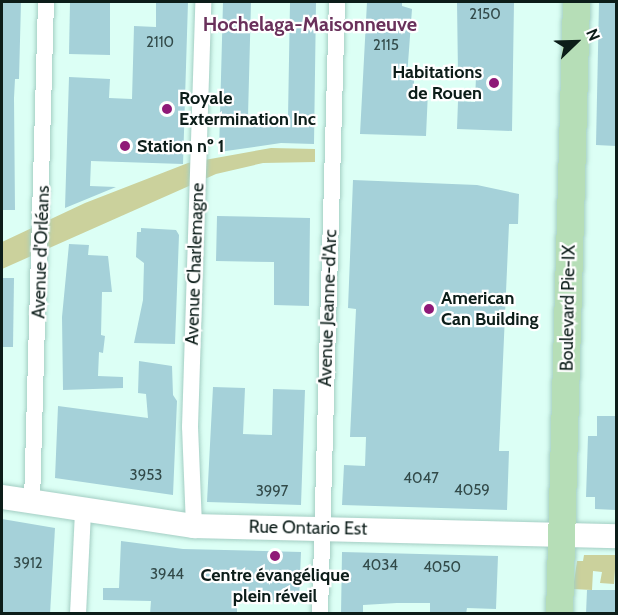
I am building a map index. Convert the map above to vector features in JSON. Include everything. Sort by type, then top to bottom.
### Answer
[{"type":"main road","name":"Boulevard Pie-IX","points":[[559,614],[554,535],[561,2]]},
{"type":"main road","name":"Boulevard Pie-IX","points":[[546,614],[554,535],[576,2]]},
{"type":"main road","name":"Rue Ontario Est","points":[[2,497],[194,526],[616,536]]},
{"type":"street","name":"Avenue d'Orléans","points":[[32,502],[46,2]]},
{"type":"street","name":"Avenue Charlemagne","points":[[194,526],[190,427],[203,2]]},
{"type":"street","name":"Avenue Jeanne-d'Arc","points":[[320,614],[337,2]]},
{"type":"street","points":[[78,614],[83,511]]},
{"type":"green space","points":[[271,148],[315,149],[315,162],[263,163],[216,174],[2,269],[2,242],[85,203],[188,163]]},
{"type":"green space","points":[[584,555],[616,555],[614,584],[600,583],[602,572],[593,571],[592,590],[573,589],[577,561],[583,561]]},
{"type":"building","points":[[2,2],[21,2],[19,79],[15,79],[14,98],[15,210],[2,210]]},
{"type":"building","points":[[70,2],[110,2],[110,55],[69,54]]},
{"type":"building","name":"Station nº 1","points":[[156,2],[188,2],[183,164],[91,161],[90,186],[116,187],[65,208],[69,77],[110,79],[109,98],[132,99],[134,26],[156,27]]},
{"type":"building","points":[[223,2],[251,2],[248,116],[288,117],[290,2],[316,2],[314,144],[281,143],[219,152]]},
{"type":"building","points":[[367,2],[402,2],[402,6],[412,9],[407,77],[414,77],[414,91],[428,91],[426,136],[360,134]]},
{"type":"building","name":"Habitations de Rouen","points":[[457,2],[514,2],[512,131],[457,129],[458,101],[475,102],[476,76],[458,75]]},
{"type":"building","points":[[599,2],[616,2],[616,146],[596,145]]},
{"type":"building","name":"American Can Building","points":[[353,180],[477,185],[519,194],[518,224],[509,224],[499,451],[509,451],[507,510],[342,505],[344,465],[365,466],[366,437],[350,437],[356,309],[348,308]]},
{"type":"building","points":[[217,216],[310,218],[309,306],[274,305],[274,262],[216,261]]},
{"type":"building","points":[[141,228],[176,230],[179,235],[175,344],[134,343],[143,300],[144,263],[136,257],[137,232],[141,232]]},
{"type":"building","points":[[69,244],[89,245],[88,255],[108,256],[112,292],[102,292],[101,335],[105,336],[103,353],[99,352],[98,376],[123,377],[123,388],[63,390],[62,317]]},
{"type":"building","points":[[2,278],[14,278],[13,347],[2,347]]},
{"type":"building","points":[[139,361],[172,366],[173,395],[177,401],[173,495],[55,478],[58,406],[148,418],[146,394],[138,393]]},
{"type":"building","points":[[213,387],[245,388],[243,434],[272,435],[273,389],[305,390],[301,505],[207,502]]},
{"type":"building","points":[[597,416],[616,416],[616,510],[595,509],[595,497],[586,497],[588,436],[597,436]]},
{"type":"building","points":[[2,519],[55,528],[50,614],[2,614]]},
{"type":"building","points":[[121,541],[183,549],[301,552],[299,601],[237,599],[237,613],[150,614],[151,601],[103,600],[103,588],[119,588]]},
{"type":"building","points":[[342,552],[498,556],[496,609],[467,608],[466,614],[430,614],[430,603],[397,603],[363,605],[363,614],[341,614]]},
{"type":"building","points":[[587,590],[616,590],[616,614],[586,614]]},
{"type":"place","name":"Habitations de Rouen","points":[[494,83]]},
{"type":"place","name":"Royale Extermination Inc","points":[[167,109]]},
{"type":"place","name":"Station nº 1","points":[[125,146]]},
{"type":"place","name":"American Can Building","points":[[429,309]]},
{"type":"place","name":"Centre évangélique plein réveil","points":[[275,556]]},
{"type":"district","name":"Hochelaga-Maisonneuve","points":[[310,24]]}]
